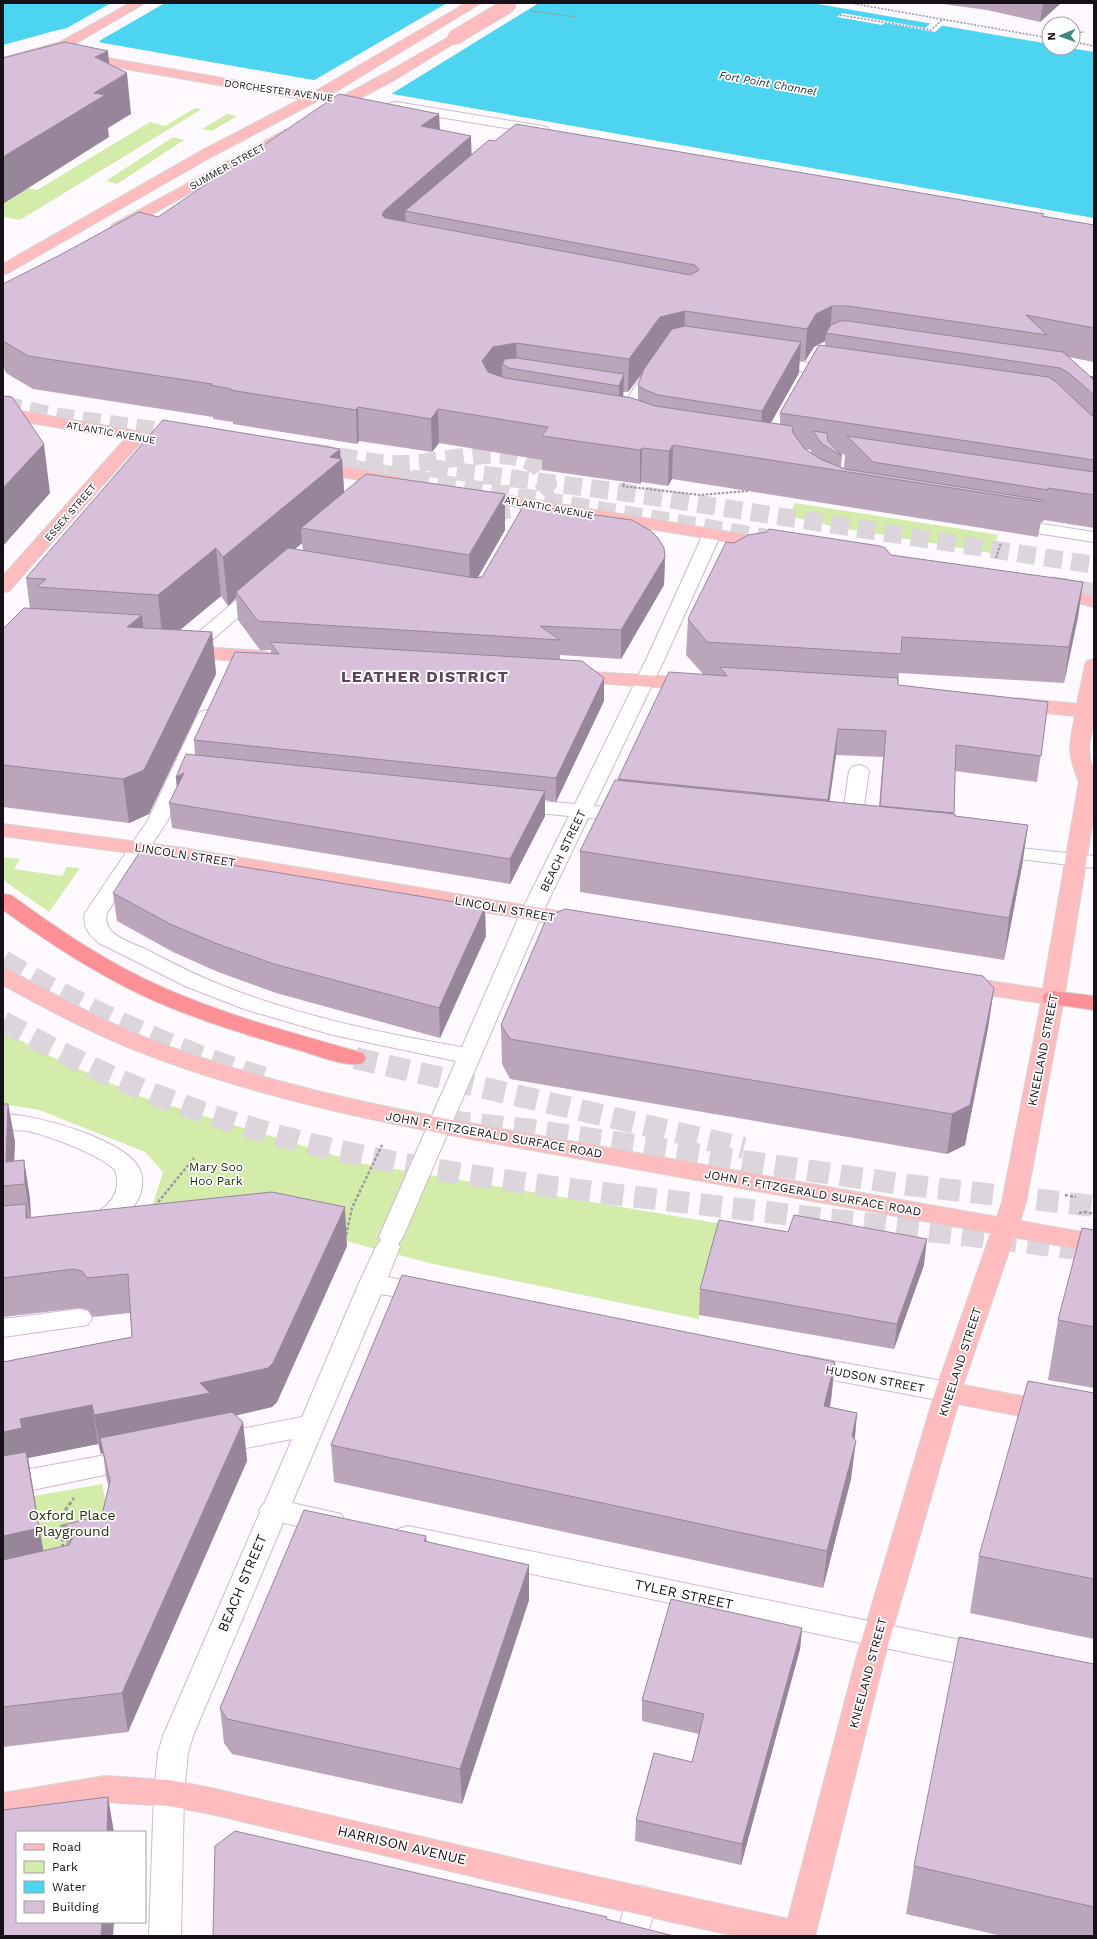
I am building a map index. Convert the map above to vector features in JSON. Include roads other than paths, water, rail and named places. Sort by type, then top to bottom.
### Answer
[{"type":"highway","points":[[3,900],[64,943],[156,992],[218,1018],[289,1040],[355,1058]]},
{"type":"highway","points":[[1053,998],[1094,1003]]},
{"type":"main road","points":[[3,62],[49,50],[76,39],[139,3]]},
{"type":"main road","name":"SUMMER STREET","points":[[3,270],[206,154],[335,86],[475,3]]},
{"type":"main road","points":[[365,97],[511,3]]},
{"type":"main road","name":"DORCHESTER AVENUE","points":[[49,50],[68,55],[284,93],[348,100]]},
{"type":"main road","points":[[314,118],[348,100]]},
{"type":"main road","name":"SUMMER STREET","points":[[107,233],[294,129]]},
{"type":"main road","name":"ATLANTIC AVENUE","points":[[3,413],[192,446]]},
{"type":"main road","name":"ESSEX STREET","points":[[3,588],[136,437]]},
{"type":"main road","points":[[298,464],[413,484]]},
{"type":"main road","name":"ATLANTIC AVENUE","points":[[460,492],[526,510],[712,534],[786,547]]},
{"type":"main road","points":[[1036,588],[1094,602]]},
{"type":"main road","points":[[163,651],[283,658]]},
{"type":"main road","name":"KNEELAND STREET","points":[[799,1936],[878,1634],[948,1392],[1006,1227],[1017,1188],[1053,998],[1085,861],[1091,780],[1080,760],[1079,739],[1094,665]]},
{"type":"main road","points":[[558,676],[710,685]]},
{"type":"main road","points":[[1002,704],[1052,707],[1085,711]]},
{"type":"main road","name":"LINCOLN STREET","points":[[3,830],[141,848],[598,925]]},
{"type":"main road","name":"JOHN F. FITZGERALD SURFACE ROAD","points":[[3,976],[93,1023],[150,1048],[205,1067],[310,1097],[440,1126],[1094,1243]]},
{"type":"main road","points":[[941,980],[1053,998]]},
{"type":"main road","name":"HUDSON STREET","points":[[948,1392],[1094,1420]]},
{"type":"main road","name":"HARRISON AVENUE","points":[[3,1806],[105,1789],[170,1793],[211,1801],[799,1936]]},
{"type":"street","name":"DORCHESTER AVENUE","points":[[348,100],[365,97]]},
{"type":"street","points":[[382,104],[507,132],[557,133]]},
{"type":"street","points":[[612,422],[642,429],[628,417],[626,399],[665,354]]},
{"type":"street","points":[[752,360],[849,374]]},
{"type":"street","points":[[372,495],[389,480]]},
{"type":"street","points":[[995,522],[1094,537]]},
{"type":"street","name":"BEACH STREET","points":[[165,1936],[170,1793],[173,1753],[178,1736],[273,1510],[531,914],[656,658],[712,534]]},
{"type":"street","points":[[187,652],[273,578]]},
{"type":"street","points":[[228,673],[236,655]]},
{"type":"street","points":[[214,701],[190,771],[141,848],[96,913],[94,923],[96,929],[106,937],[201,986],[310,1022],[404,1044],[470,1056]]},
{"type":"street","points":[[849,836],[859,771]]},
{"type":"street","points":[[500,804],[645,816]]},
{"type":"street","points":[[975,849],[1085,861]]},
{"type":"street","points":[[3,1122],[32,1124],[107,1153],[122,1162],[129,1173],[130,1181],[125,1201],[114,1212],[103,1220],[69,1228]]},
{"type":"street","points":[[372,1283],[447,1297]]},
{"type":"street","points":[[3,1328],[79,1318]]},
{"type":"street","name":"HUDSON STREET","points":[[784,1361],[948,1392]]},
{"type":"street","points":[[196,1448],[311,1425]]},
{"type":"street","points":[[3,1485],[158,1455]]},
{"type":"street","name":"TYLER STREET","points":[[273,1510],[1011,1662]]},
{"type":"street","points":[[632,1936],[642,1900]]},
{"type":"water","name":"Fort Point Channel","points":[[3,3],[812,3],[1041,43],[1041,56],[1081,56],[1081,50],[1094,52],[1094,218],[47,33],[3,45]]},
{"type":"tunnel","points":[[3,405],[59,417],[183,434]]},
{"type":"tunnel","points":[[312,452],[391,464],[417,463],[474,456],[511,456],[526,460],[539,468],[548,484],[534,499],[516,508],[496,511],[475,511]]},
{"type":"tunnel","points":[[313,462],[395,475],[407,479],[435,497]]},
{"type":"tunnel","points":[[331,465],[779,540]]},
{"type":"tunnel","points":[[430,468],[628,493],[1094,565]]},
{"type":"tunnel","points":[[1051,585],[1094,592]]},
{"type":"tunnel","points":[[3,961],[68,997],[134,1029],[202,1057],[272,1080]]},
{"type":"tunnel","points":[[3,1022],[44,1044],[128,1084],[172,1101],[237,1123],[302,1142],[369,1157],[436,1170],[571,1189],[1094,1251]]},
{"type":"tunnel","points":[[355,1058],[744,1148]]},
{"type":"tunnel","points":[[448,1121],[532,1130],[908,1185],[1094,1206]]},
{"type":"railway","points":[[1080,376],[1094,378]]},
{"type":"district","name":"LEATHER DISTRICT","points":[[425,676]]},
{"type":"park label","name":"Mary Soo Hoo Park","points":[[216,1174]]},
{"type":"park label","name":"Oxford Place Playground","points":[[72,1524]]}]
